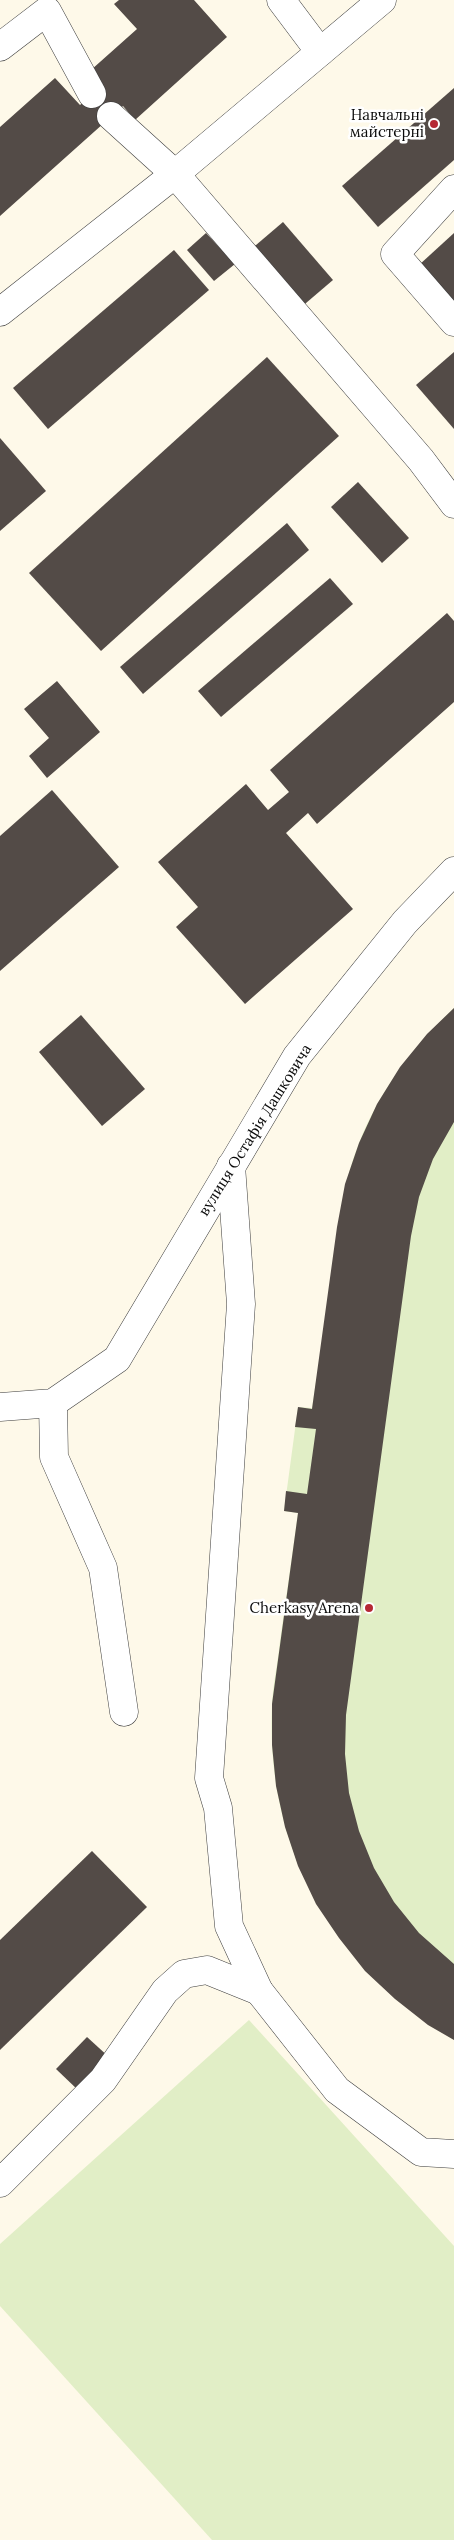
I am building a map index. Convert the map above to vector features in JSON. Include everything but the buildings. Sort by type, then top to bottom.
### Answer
[{"type":"street","points":[[281,0],[320,52]]},
{"type":"street","points":[[0,312],[175,174],[382,0]]},
{"type":"street","points":[[0,47],[53,6],[92,94]]},
{"type":"street","points":[[111,116],[175,174],[421,460],[454,504]]},
{"type":"street","points":[[454,189],[395,254],[454,322]]},
{"type":"street","name":"вулиця Остафія Дашковича","points":[[54,1403],[117,1359],[297,1056],[405,922],[454,870]]},
{"type":"street","points":[[231,1166],[241,1304],[209,1778],[218,1808],[229,1926],[259,1991],[337,2090],[421,2152],[454,2154]]},
{"type":"street","points":[[0,1407],[54,1403],[54,1456],[103,1568],[124,1712]]},
{"type":"street","points":[[0,2184],[103,2080],[165,1991],[184,1974],[207,1970],[259,1991]]},
{"type":"green space","name":"Cherkasy Arena","points":[[454,1008],[454,2040],[411,2011],[374,1977],[341,1940],[315,1899],[295,1855],[280,1807],[273,1757],[272,1705],[298,1513],[284,1511],[298,1407],[312,1408],[346,1185],[359,1143],[387,1087],[411,1054]]},
{"type":"green space","points":[[249,2020],[454,2246],[454,2540],[212,2540],[0,2306],[0,2244]]},
{"type":"place","name":"Навчальні майстерні","points":[[434,124]]},
{"type":"place","name":"Cherkasy Arena","points":[[369,1608]]}]
